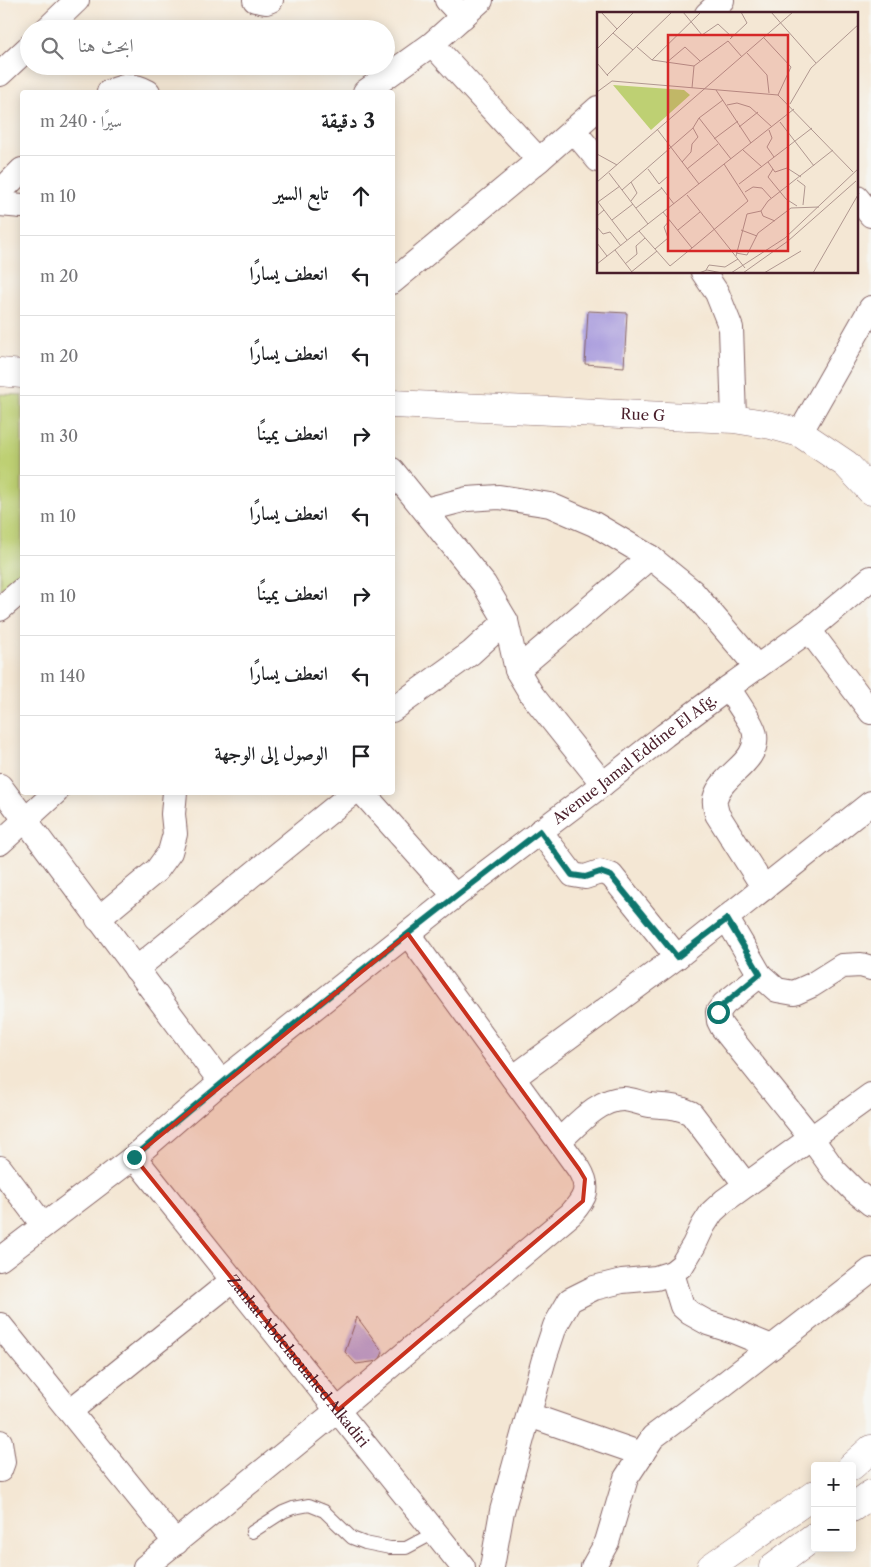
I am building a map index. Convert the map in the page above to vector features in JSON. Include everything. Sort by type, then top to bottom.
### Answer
[{"type":"street","points":[[56,20],[77,0]]},
{"type":"street","points":[[254,0],[266,2],[270,0]]},
{"type":"street","points":[[446,0],[462,17]]},
{"type":"street","points":[[395,71],[432,44],[481,0]]},
{"type":"street","points":[[709,12],[722,0]]},
{"type":"street","points":[[432,44],[539,160]]},
{"type":"street","points":[[0,74],[20,55]]},
{"type":"street","points":[[368,90],[389,75]]},
{"type":"street","points":[[114,90],[123,86],[144,90]]},
{"type":"street","points":[[395,280],[539,160],[597,109]]},
{"type":"street","points":[[572,130],[597,159]]},
{"type":"street","points":[[0,192],[20,172]]},
{"type":"street","points":[[858,199],[871,215]]},
{"type":"street","points":[[0,204],[20,206]]},
{"type":"street","points":[[704,274],[717,293],[731,328],[734,419]]},
{"type":"street","points":[[800,433],[871,308]]},
{"type":"street","points":[[0,372],[20,374]]},
{"type":"street","name":"Rue G","points":[[395,404],[734,419],[771,425],[800,433],[846,464],[871,491]]},
{"type":"street","points":[[395,475],[484,584],[506,621],[517,670],[532,695],[602,784]]},
{"type":"street","points":[[425,510],[467,499],[498,497],[550,505],[594,524],[650,557],[692,591],[757,667]]},
{"type":"street","points":[[517,670],[650,557]]},
{"type":"street","name":"Avenue Jamal Eddine El Afg.","points":[[0,1259],[134,1157],[221,1082],[455,896],[665,734],[809,630],[871,578]]},
{"type":"street","points":[[0,609],[20,592]]},
{"type":"street","points":[[395,708],[471,653],[506,621]]},
{"type":"street","points":[[809,630],[871,712]]},
{"type":"street","points":[[728,688],[756,733],[755,746],[748,758],[719,788],[715,801],[717,814],[764,888]]},
{"type":"street","points":[[0,786],[221,1082]]},
{"type":"street","points":[[0,844],[53,795]]},
{"type":"street","points":[[98,919],[157,870],[170,852],[174,834],[175,795]]},
{"type":"street","points":[[136,970],[350,795]]},
{"type":"street","points":[[365,795],[455,896]]},
{"type":"street","points":[[513,1078],[727,919],[871,803]]},
{"type":"street","points":[[540,831],[572,875],[585,877],[600,872],[611,876],[677,957]]},
{"type":"street","points":[[727,919],[760,974],[777,990],[794,993],[812,985],[842,966],[861,965],[871,968]]},
{"type":"street","points":[[145,1567],[338,1410],[571,1214],[583,1201],[586,1189],[585,1179],[408,934]]},
{"type":"street","points":[[760,974],[724,1004],[718,1012],[719,1021],[812,1138],[834,1170],[871,1204]]},
{"type":"street","points":[[492,1567],[502,1511],[544,1359],[555,1326],[570,1300],[594,1288],[622,1281],[656,1278],[672,1273],[682,1265],[712,1212],[746,1185],[871,1096]]},
{"type":"street","points":[[559,1141],[587,1116],[612,1100],[625,1099],[647,1105],[679,1107],[691,1113],[746,1185]]},
{"type":"street","name":"Zankat Abdelaouahed Alkadiri","points":[[134,1157],[464,1567]]},
{"type":"street","points":[[0,1168],[43,1225]]},
{"type":"street","points":[[593,1567],[607,1542],[626,1478],[653,1437],[871,1270]]},
{"type":"street","points":[[672,1273],[682,1306],[690,1314],[708,1323],[772,1347]]},
{"type":"street","points":[[70,1411],[233,1280]]},
{"type":"street","points":[[4,1337],[70,1411],[176,1543]]},
{"type":"street","points":[[529,1415],[642,1454]]},
{"type":"street","points":[[0,1442],[3,1462],[0,1470]]},
{"type":"street","points":[[856,1462],[871,1449]]},
{"type":"street","points":[[853,1507],[871,1494]]},
{"type":"street","points":[[711,1567],[811,1497]]},
{"type":"street","points":[[773,1567],[811,1539]]},
{"type":"lane","points":[[252,1532],[283,1512],[308,1505],[324,1511],[352,1538],[365,1543],[390,1548],[406,1548],[436,1532]]},
{"type":"highlighted area","points":[[408,934],[585,1179],[583,1201],[338,1410],[134,1157]]},
{"type":"green space","points":[[0,394],[20,395],[20,571],[0,590]]},
{"type":"building","points":[[588,311],[627,313],[624,367],[585,364]]},
{"type":"building","points":[[357,1317],[383,1352],[379,1361],[356,1364],[345,1352]]},
{"type":"route","points":[[134,1157],[221,1082],[325,998],[540,831],[572,875],[585,877],[600,872],[611,876],[677,957],[727,919],[760,974],[724,1004],[718,1012]]}]
